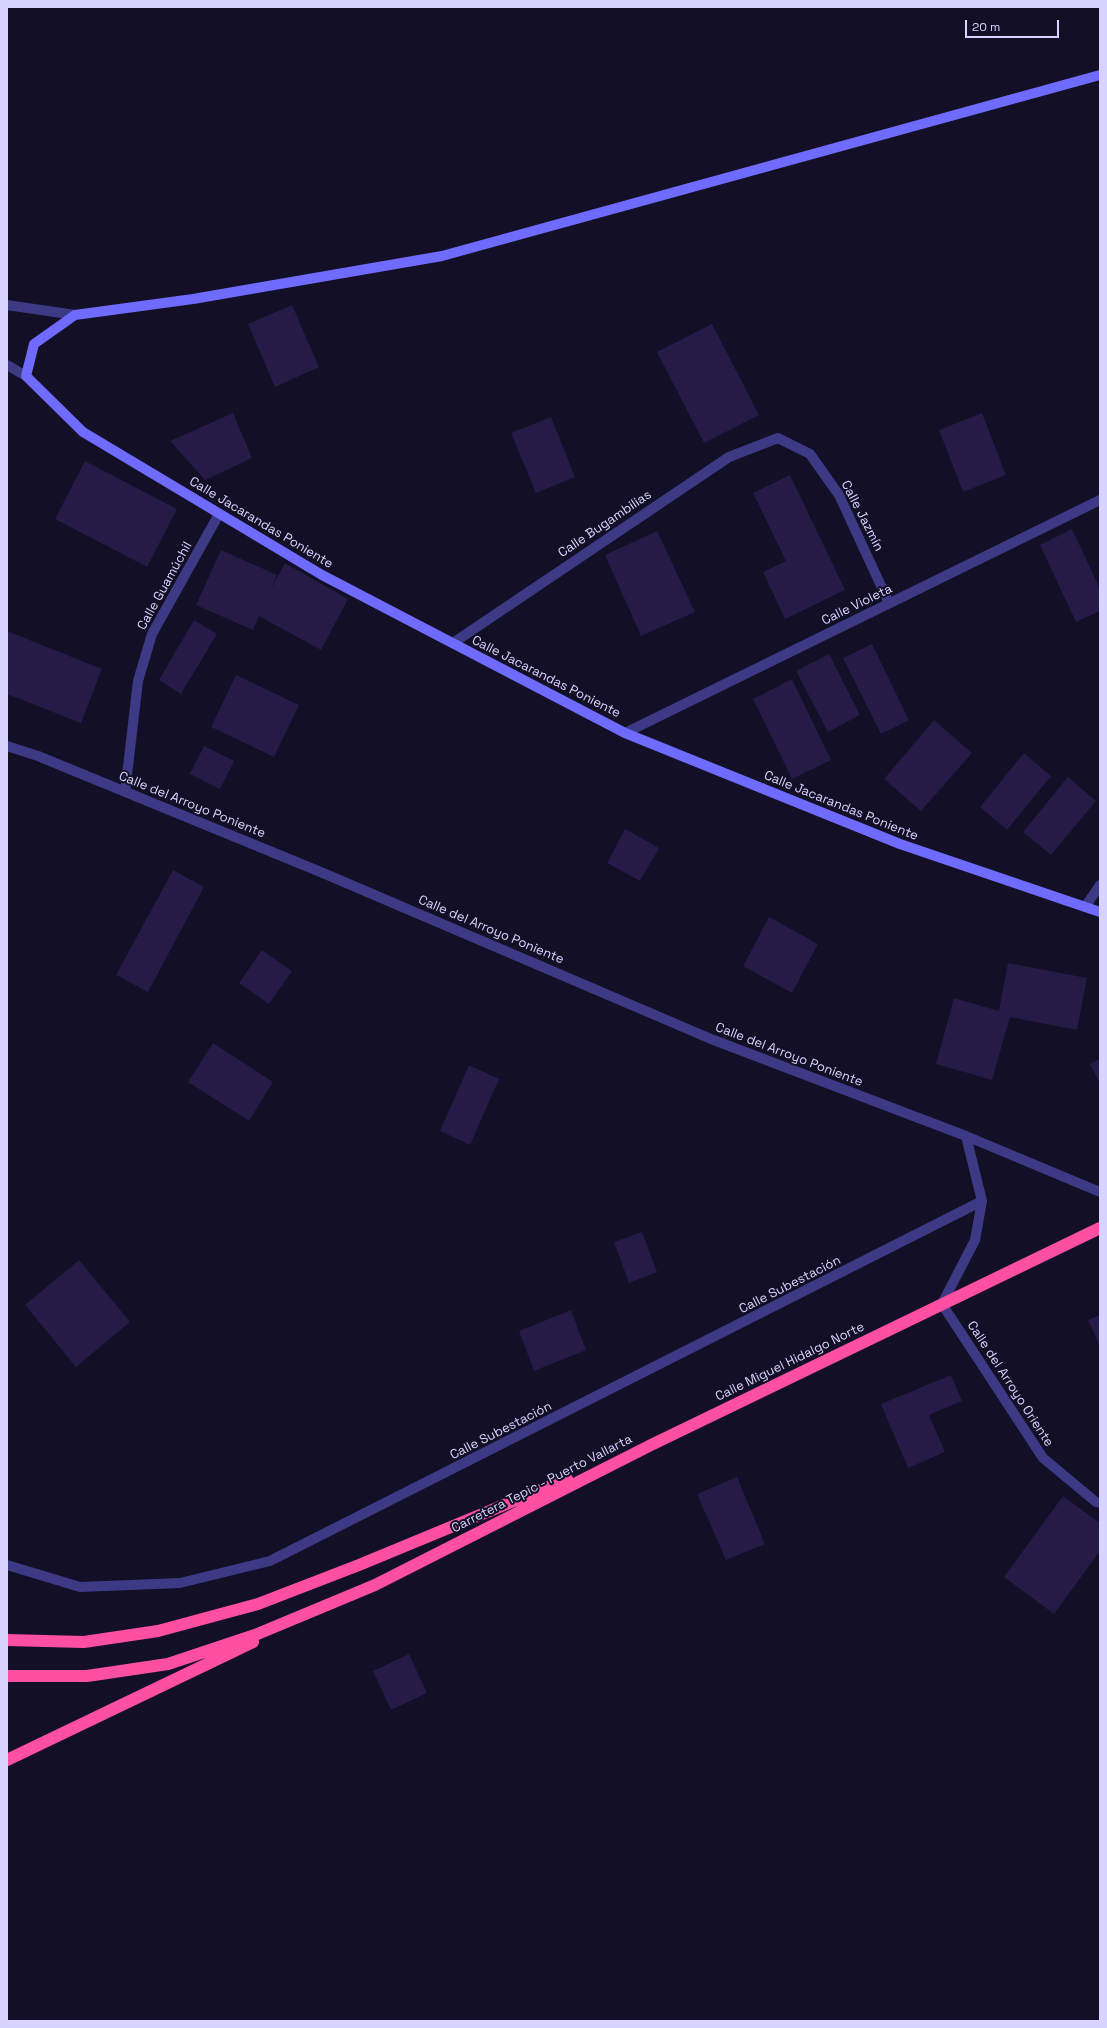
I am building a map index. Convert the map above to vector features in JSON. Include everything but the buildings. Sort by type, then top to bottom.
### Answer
[{"type":"highway","name":"Calle Miguel Hidalgo Norte","points":[[651,1445],[1100,1228]]},
{"type":"highway","name":"Carretera Tepic - Puerto Vallarta","points":[[7,1676],[87,1676],[168,1664],[255,1635],[375,1585],[651,1445]]},
{"type":"highway","name":"Carretera Tepic - Puerto Vallarta","points":[[7,1640],[84,1642],[151,1632],[258,1604],[359,1565],[651,1445]]},
{"type":"highway","points":[[7,1760],[375,1585]]},
{"type":"street","points":[[7,305],[75,315],[193,299],[442,256],[1100,75]]},
{"type":"street","points":[[7,365],[26,376],[34,344],[75,315]]},
{"type":"street","name":"Calle Jacarandas Poniente","points":[[26,376],[83,432],[219,514],[322,575],[625,732],[900,844],[1100,912]]},
{"type":"street","name":"Calle Jazmín","points":[[778,438],[810,454],[839,495],[889,603]]},
{"type":"street","name":"Calle Bugambilias","points":[[453,643],[729,457],[778,438]]},
{"type":"street","name":"Calle Violeta","points":[[625,732],[1100,500]]},
{"type":"street","name":"Calle Guamúchil","points":[[125,792],[138,681],[152,634],[219,514]]},
{"type":"street","name":"Calle del Arroyo Poniente","points":[[7,746],[38,756],[323,873],[711,1039],[966,1136],[1100,1192]]},
{"type":"street","points":[[1085,907],[1100,885]]},
{"type":"street","points":[[942,1304],[975,1240],[982,1201],[966,1136]]},
{"type":"street","name":"Calle Subestación","points":[[7,1565],[80,1587],[180,1584],[270,1561],[982,1201]]},
{"type":"street","name":"Calle del Arroyo Oriente","points":[[942,1304],[1043,1458],[1096,1502],[1100,1503]]}]
